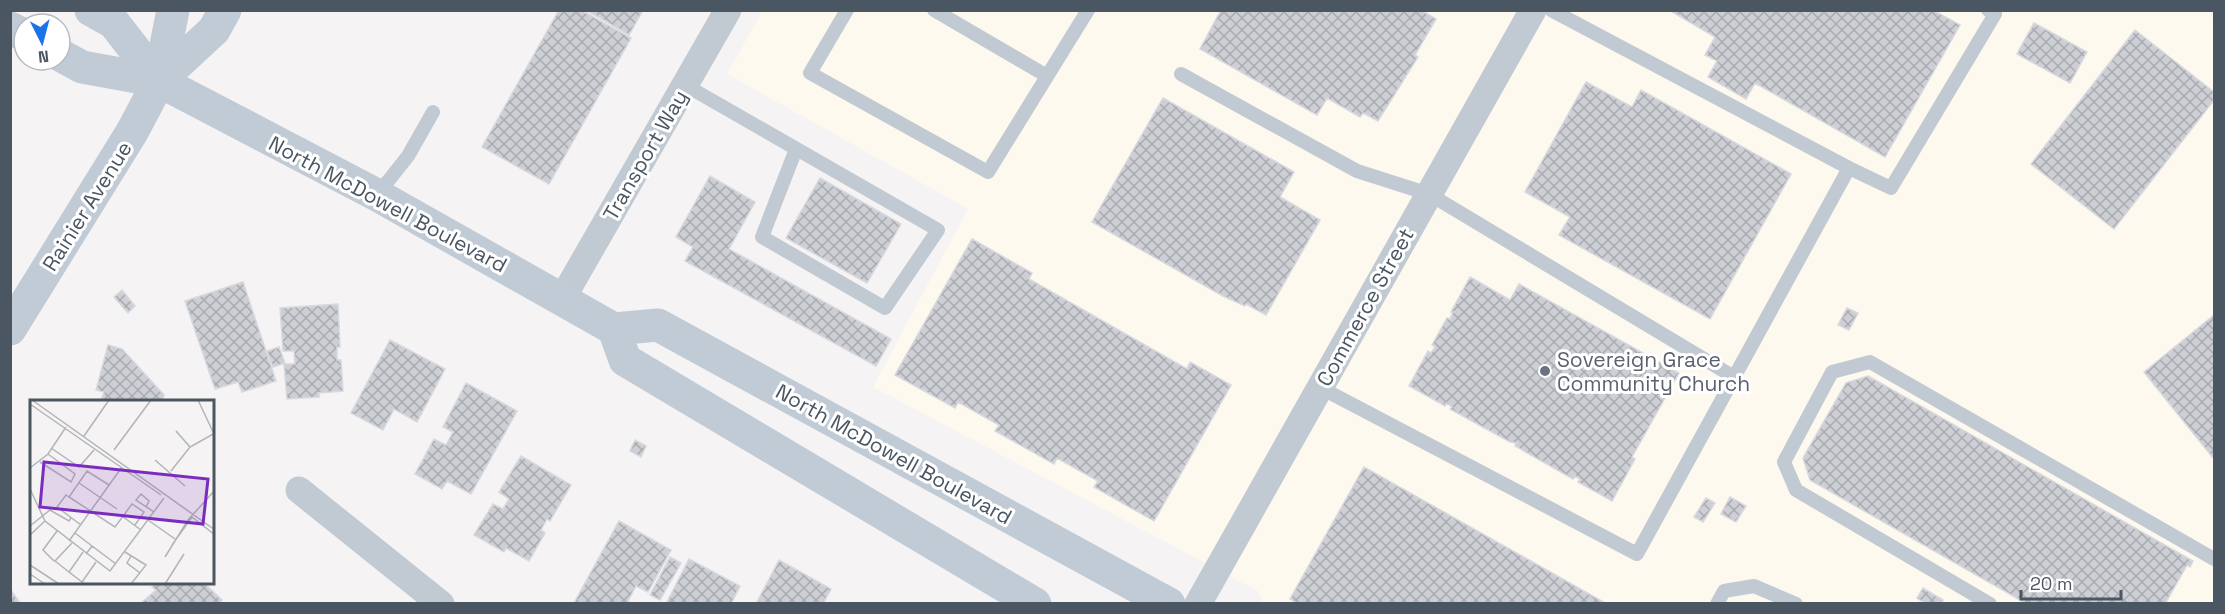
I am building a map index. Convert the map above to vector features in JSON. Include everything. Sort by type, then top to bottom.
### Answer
[{"type":"main road","name":"North McDowell Boulevard","points":[[91,10],[114,23],[159,81]]},
{"type":"main road","name":"Rainier Avenue","points":[[10,329],[132,132],[159,81],[173,10]]},
{"type":"main road","name":"Rainier Avenue","points":[[159,81],[214,30],[225,10]]},
{"type":"main road","name":"North McDowell Boulevard","points":[[72,62],[82,67],[159,81],[377,195],[614,329],[658,325],[1169,603]]},
{"type":"main road","points":[[614,329],[626,360],[1035,603]]},
{"type":"street","name":"Transport Way","points":[[562,299],[728,10]]},
{"type":"street","name":"Commerce Street","points":[[1198,603],[1533,10]]},
{"type":"street","points":[[299,490],[441,603]]},
{"type":"lane","points":[[847,10],[810,73],[988,171],[1088,10]]},
{"type":"lane","points":[[934,10],[1047,76]]},
{"type":"lane","points":[[1551,10],[1891,188],[1995,14],[1988,10]]},
{"type":"lane","points":[[1181,74],[1357,171],[1429,194],[1734,377]]},
{"type":"lane","points":[[685,85],[938,230],[885,308],[762,237],[796,149]]},
{"type":"lane","points":[[377,195],[408,156],[433,112]]},
{"type":"lane","points":[[1319,387],[1637,554],[1849,168]]},
{"type":"lane","points":[[1990,603],[1796,490],[1784,462],[1832,372],[1870,362],[2214,559]]},
{"type":"lane","points":[[1717,603],[1724,591],[1754,586],[1796,603]]},
{"type":"shaded area","points":[[763,10],[2209,11],[2214,20],[2214,603],[1262,603],[1258,591],[873,387],[968,209],[727,74]]},
{"type":"building","points":[[559,10],[581,10],[631,38],[549,184],[482,147]]},
{"type":"building","points":[[586,10],[643,10],[629,35]]},
{"type":"building","points":[[1221,10],[1421,10],[1436,19],[1415,55],[1418,57],[1378,121],[1363,113],[1360,117],[1327,98],[1317,115],[1200,49]]},
{"type":"building","points":[[1669,10],[1933,10],[1960,25],[1885,157],[1755,83],[1746,99],[1708,77],[1717,61],[1705,55],[1715,37]]},
{"type":"building","points":[[2034,23],[2087,52],[2070,83],[2017,54]]},
{"type":"building","points":[[2135,30],[2214,92],[2214,100],[2114,229],[2031,164]]},
{"type":"building","points":[[1586,82],[1632,107],[1641,90],[1791,174],[1710,319],[1559,235],[1570,217],[1525,192]]},
{"type":"building","points":[[1163,98],[1294,172],[1280,197],[1320,220],[1266,315],[1246,304],[1245,306],[1223,296],[1092,222]]},
{"type":"building","points":[[710,176],[755,202],[729,249],[891,339],[876,366],[685,261],[693,247],[676,237]]},
{"type":"building","points":[[820,178],[901,224],[867,283],[786,238]]},
{"type":"building","points":[[972,239],[1032,273],[1029,279],[1187,369],[1190,362],[1231,385],[1154,521],[1094,487],[1098,481],[1057,458],[1054,464],[995,431],[999,425],[958,402],[955,408],[895,375]]},
{"type":"building","points":[[1470,277],[1510,300],[1519,284],[1679,373],[1632,457],[1635,459],[1612,501],[1578,482],[1580,479],[1575,476],[1573,479],[1515,446],[1516,443],[1510,442],[1450,409],[1452,407],[1446,403],[1445,406],[1409,386],[1428,351],[1431,353],[1435,347],[1432,345],[1447,318],[1450,319],[1453,312],[1451,312]]},
{"type":"building","points":[[243,282],[276,381],[242,392],[238,382],[215,389],[185,301]]},
{"type":"building","points":[[122,290],[135,306],[128,313],[114,297]]},
{"type":"building","points":[[338,304],[340,347],[337,347],[337,360],[341,360],[343,391],[319,393],[319,397],[287,399],[284,364],[295,364],[294,351],[283,351],[280,308]]},
{"type":"building","points":[[1847,308],[1858,313],[1849,330],[1838,325]]},
{"type":"building","points":[[2214,315],[2214,459],[2144,372]]},
{"type":"building","points":[[390,340],[445,369],[417,422],[394,409],[383,430],[351,413]]},
{"type":"building","points":[[108,345],[122,349],[164,395],[162,400],[101,400],[104,392],[96,390]]},
{"type":"building","points":[[279,347],[285,363],[273,367],[267,351]]},
{"type":"building","points":[[1868,376],[2193,561],[2190,567],[2187,565],[2165,604],[2027,604],[1810,480],[1803,458],[1846,383]]},
{"type":"building","points":[[466,383],[517,411],[471,494],[447,481],[442,489],[415,474],[434,439],[446,445],[453,432],[443,427]]},
{"type":"building","points":[[635,440],[646,446],[641,457],[630,451]]},
{"type":"building","points":[[521,456],[571,485],[550,521],[547,519],[541,530],[545,533],[529,561],[506,548],[504,552],[474,535],[493,504],[503,509],[509,499],[499,492]]},
{"type":"building","points":[[1364,467],[1607,604],[1298,604],[1290,599]]},
{"type":"building","points":[[1730,497],[1746,506],[1736,522],[1721,514]]},
{"type":"building","points":[[1706,498],[1715,503],[1703,522],[1694,517]]},
{"type":"building","points":[[619,521],[671,550],[648,592],[636,586],[628,601],[632,604],[574,603]]},
{"type":"building","points":[[670,557],[681,563],[660,600],[650,595]]},
{"type":"building","points":[[689,559],[740,586],[731,604],[666,604]]},
{"type":"building","points":[[779,560],[831,589],[823,604],[756,604]]},
{"type":"building","points":[[155,584],[205,584],[222,600],[218,604],[140,604],[156,590],[152,587]]},
{"type":"building","points":[[1923,588],[1943,600],[1941,604],[1926,604],[1917,598]]},
{"type":"building","points":[[10,589],[21,604],[10,604]]},
{"type":"place","name":"Sovereign Grace Community Church","points":[[1545,371]]}]
